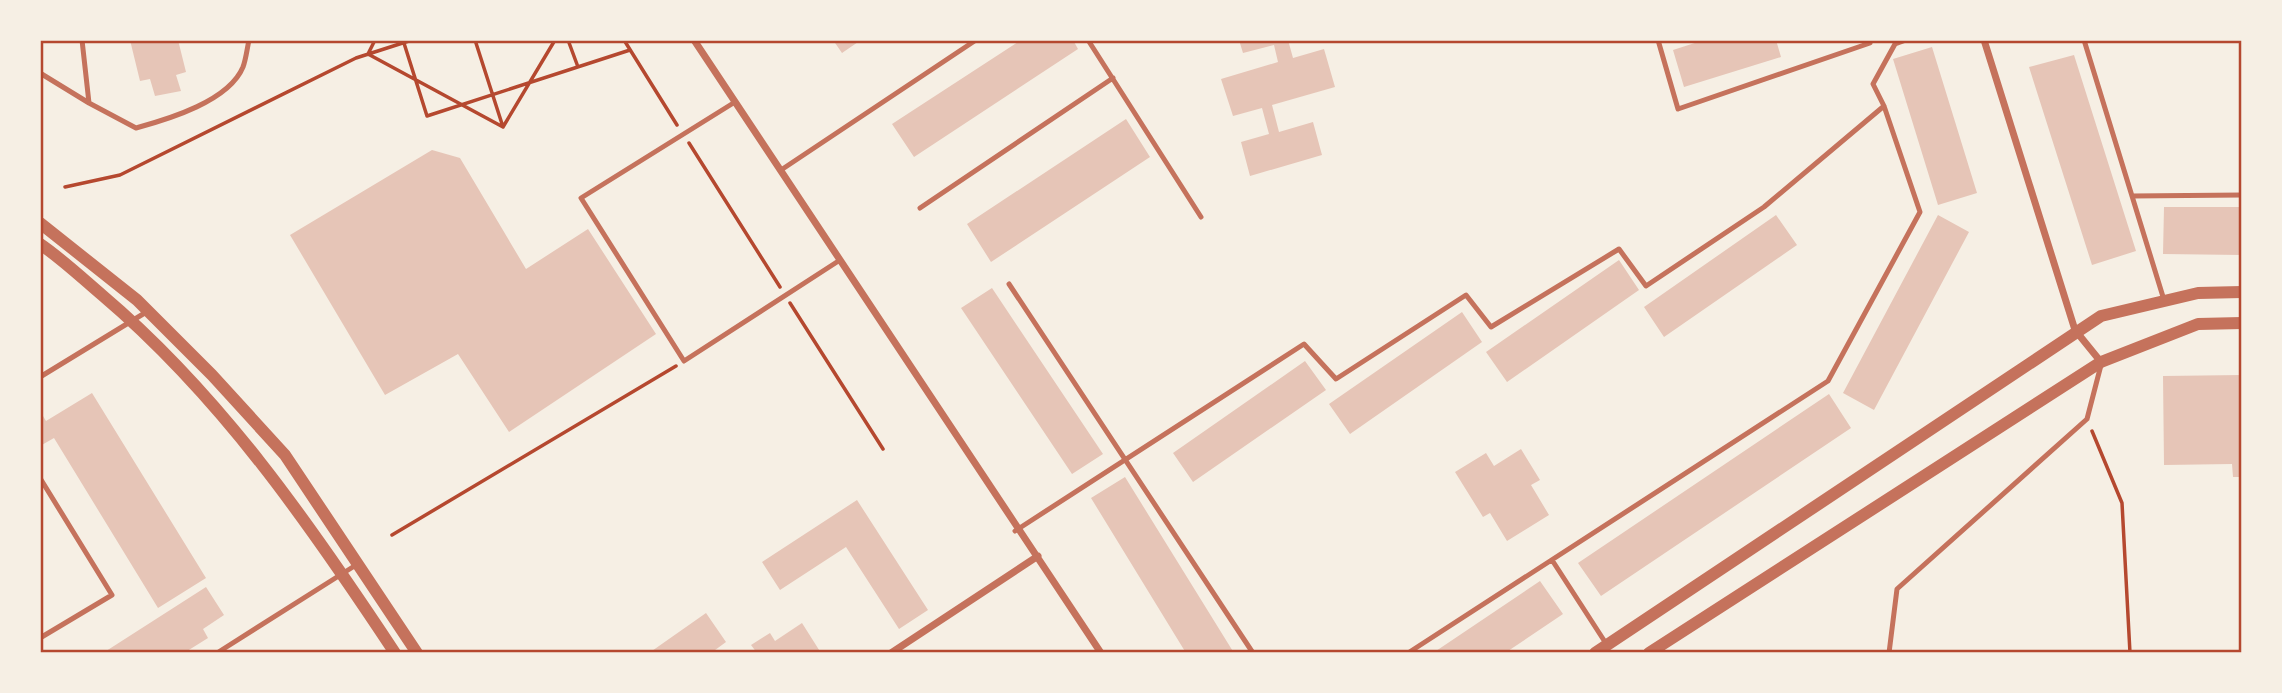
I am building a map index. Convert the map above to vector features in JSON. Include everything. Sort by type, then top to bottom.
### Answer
[{"type":"street","points":[[694,40],[1101,653]]},
{"type":"street","points":[[1984,40],[2076,330],[2101,362]]},
{"type":"street","points":[[40,223],[148,311],[285,455],[417,653]]},
{"type":"street","points":[[40,244],[134,322],[223,415],[270,472],[395,653]]},
{"type":"street","points":[[1601,649],[2076,330],[2101,316],[2198,293],[2242,292]]},
{"type":"street","points":[[1649,653],[2101,362],[2199,324],[2242,323]]},
{"type":"street","points":[[891,653],[1038,556]]},
{"type":"lane","points":[[82,40],[89,103]]},
{"type":"lane","points":[[40,72],[136,128],[177,117],[225,90],[242,69],[249,40]]},
{"type":"lane","points":[[781,170],[976,40]]},
{"type":"lane","points":[[1088,40],[1201,217]]},
{"type":"lane","points":[[1658,40],[1678,109],[1870,43]]},
{"type":"lane","points":[[1408,653],[1828,381],[1920,212],[1884,106],[1873,84],[1895,44],[1906,40]]},
{"type":"lane","points":[[2084,40],[2164,300]]},
{"type":"lane","points":[[920,208],[1113,78]]},
{"type":"lane","points":[[736,102],[581,198],[684,361],[841,260]]},
{"type":"lane","points":[[1017,529],[1304,344],[1336,379],[1466,295],[1491,327],[1619,249],[1646,286],[1763,206],[1884,106]]},
{"type":"lane","points":[[2132,196],[2242,195]]},
{"type":"lane","points":[[1009,284],[1253,653]]},
{"type":"lane","points":[[40,377],[148,311]]},
{"type":"lane","points":[[1889,653],[1897,589],[2087,419],[2101,362]]},
{"type":"lane","points":[[40,478],[112,594],[40,638]]},
{"type":"lane","points":[[1552,560],[1601,649]]},
{"type":"lane","points":[[217,653],[358,564]]},
{"type":"path","points":[[368,54],[375,40]]},
{"type":"path","points":[[65,187],[120,175],[368,54],[412,40]]},
{"type":"path","points":[[475,40],[503,127]]},
{"type":"path","points":[[503,127],[555,40]]},
{"type":"path","points":[[568,40],[578,67]]},
{"type":"path","points":[[624,40],[883,449]]},
{"type":"path","points":[[403,42],[427,116],[530,85],[630,50]]},
{"type":"path","points":[[368,54],[503,127]]},
{"type":"path","points":[[392,535],[684,361]]},
{"type":"path","points":[[2087,419],[2122,503],[2130,653]]},
{"type":"building","points":[[130,40],[178,40],[186,72],[176,75],[181,91],[155,96],[150,79],[140,81]]},
{"type":"building","points":[[833,40],[861,40],[842,53]]},
{"type":"building","points":[[1021,40],[1073,40],[1078,49],[914,157],[892,124]]},
{"type":"building","points":[[1239,40],[1288,40],[1293,58],[1324,49],[1335,87],[1272,105],[1279,132],[1313,122],[1322,155],[1250,176],[1241,142],[1269,134],[1262,108],[1233,116],[1221,79],[1278,62],[1274,45],[1243,53]]},
{"type":"building","points":[[1704,40],[1776,40],[1781,57],[1684,87],[1673,50]]},
{"type":"building","points":[[1932,47],[1977,193],[1938,205],[1893,59]]},
{"type":"building","points":[[2074,55],[2136,251],[2092,265],[2029,67]]},
{"type":"building","points":[[1126,119],[1150,157],[991,262],[967,224]]},
{"type":"building","points":[[432,150],[460,158],[526,269],[588,229],[656,334],[509,432],[458,354],[385,395],[290,235]]},
{"type":"building","points":[[2164,207],[2242,207],[2242,255],[2163,254]]},
{"type":"building","points":[[1776,215],[1797,245],[1664,337],[1644,307]]},
{"type":"building","points":[[1938,215],[1969,232],[1874,410],[1843,393]]},
{"type":"building","points":[[1619,260],[1639,290],[1507,382],[1486,352]]},
{"type":"building","points":[[992,288],[1103,454],[1072,474],[961,308]]},
{"type":"building","points":[[1462,312],[1482,342],[1350,434],[1329,404]]},
{"type":"building","points":[[1305,361],[1326,390],[1193,482],[1173,453]]},
{"type":"building","points":[[2242,375],[2242,477],[2233,477],[2232,464],[2164,465],[2163,376]]},
{"type":"building","points":[[92,393],[206,578],[158,608],[54,438],[40,446],[40,411],[46,421]]},
{"type":"building","points":[[1829,394],[1851,428],[1601,596],[1578,563]]},
{"type":"building","points":[[1521,449],[1540,480],[1531,485],[1549,515],[1507,541],[1490,513],[1483,517],[1455,472],[1486,453],[1494,466]]},
{"type":"building","points":[[1125,477],[1234,653],[1186,653],[1091,498]]},
{"type":"building","points":[[857,500],[928,610],[899,629],[846,547],[780,590],[762,562]]},
{"type":"building","points":[[1540,581],[1563,614],[1505,653],[1433,653]]},
{"type":"building","points":[[206,587],[224,615],[203,629],[208,638],[184,653],[103,653]]},
{"type":"building","points":[[706,613],[726,642],[711,653],[649,653]]},
{"type":"building","points":[[802,623],[821,653],[757,653],[751,645],[770,633],[775,641]]}]
